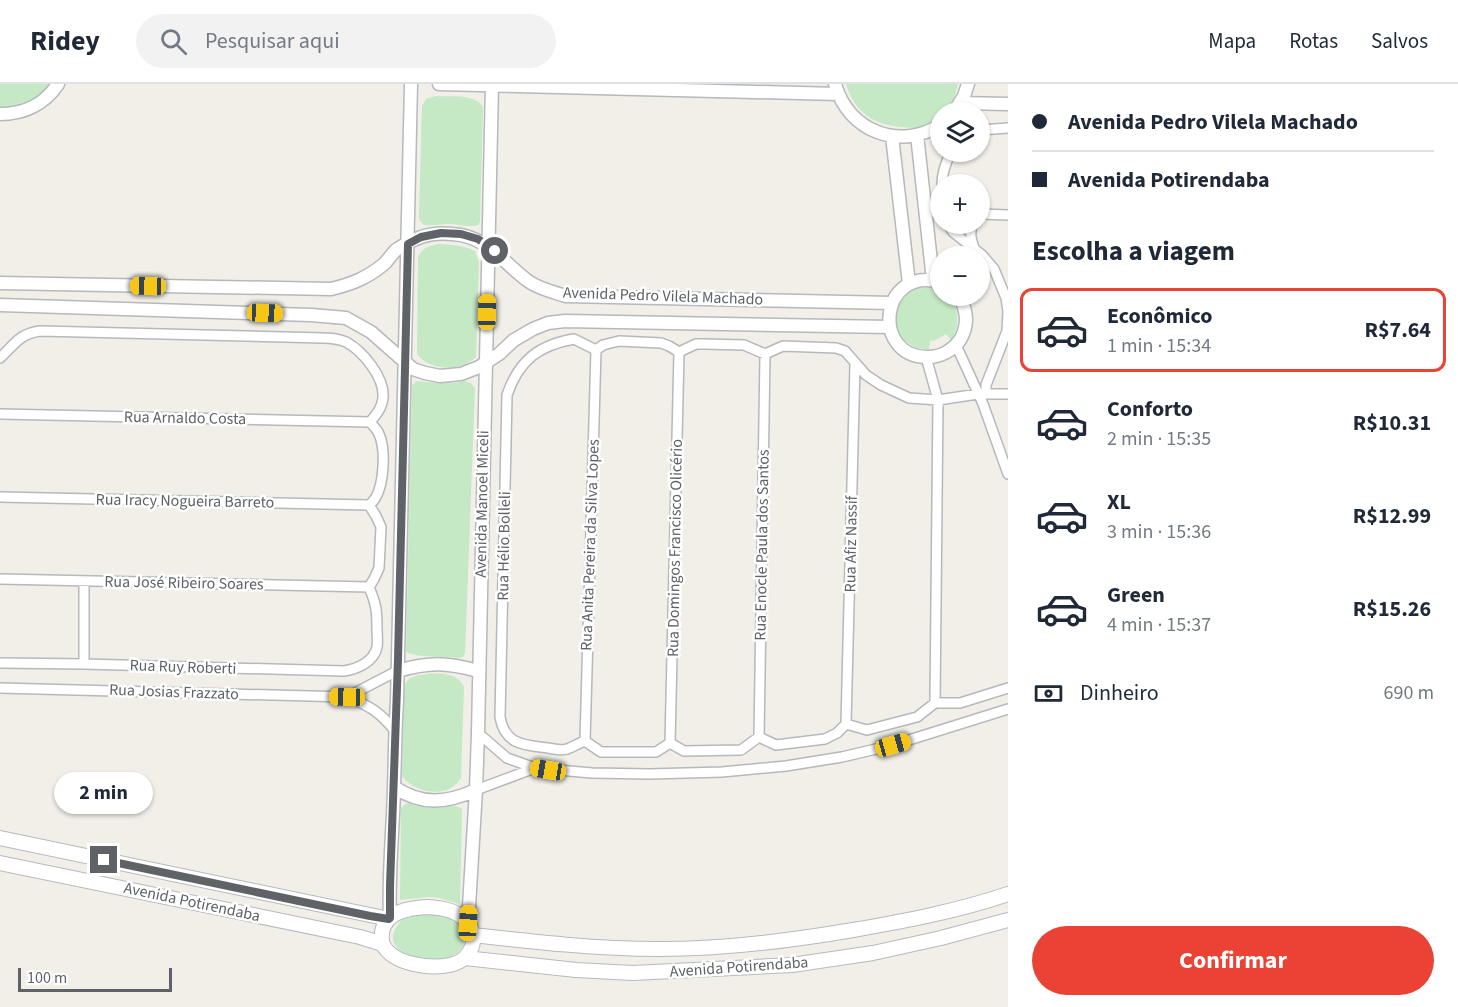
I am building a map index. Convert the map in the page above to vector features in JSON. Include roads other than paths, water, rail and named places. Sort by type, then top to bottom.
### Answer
[{"type":"main road","name":"Avenida Potirendaba","points":[[0,838],[389,918]]},
{"type":"main road","name":"Avenida Potirendaba","points":[[0,863],[360,937],[383,944]]},
{"type":"main road","name":"Avenida Potirendaba","points":[[471,929],[578,946],[696,948],[805,938],[909,920],[1008,894]]},
{"type":"main road","points":[[427,907],[454,912],[460,915],[471,929],[472,948],[465,958],[455,964],[414,965],[399,959],[383,944],[383,927],[389,918],[401,911],[412,909],[427,907]]},
{"type":"main road","name":"Avenida Potirendaba","points":[[465,958],[633,973],[792,965],[873,953],[1008,920]]},
{"type":"street","points":[[0,114],[16,113],[31,108],[44,100],[58,84]]},
{"type":"street","points":[[389,918],[406,362],[411,84]]},
{"type":"street","points":[[439,84],[837,89],[847,109],[860,122],[875,131],[905,137],[930,131]]},
{"type":"street","points":[[960,102],[968,84]]},
{"type":"street","name":"Avenida Manoel Miceli","points":[[471,929],[478,733],[492,85]]},
{"type":"street","points":[[990,105],[1008,104]]},
{"type":"street","points":[[990,129],[1008,128]]},
{"type":"street","points":[[917,135],[932,246]]},
{"type":"street","points":[[892,136],[909,284]]},
{"type":"street","points":[[990,214],[1008,215]]},
{"type":"street","name":"Avenida Pedro Vilela Machado","points":[[0,283],[331,289],[352,284],[368,275],[396,250],[421,237],[441,233],[461,234],[478,239],[530,282],[547,291],[566,296],[892,303]]},
{"type":"street","points":[[956,234],[971,246]]},
{"type":"street","points":[[982,394],[1007,332],[1006,297],[990,265]]},
{"type":"street","points":[[930,281],[921,280],[909,284],[896,295],[892,303],[889,315],[890,327],[900,346],[912,354],[926,357],[942,354],[956,345],[961,338],[966,324],[964,306]]},
{"type":"street","name":"Avenida Pedro Vilela Machado","points":[[0,305],[330,315],[346,318],[371,332],[413,369],[440,376],[461,374],[479,367],[533,328],[565,321],[890,327]]},
{"type":"street","points":[[0,358],[28,332],[40,331],[323,338],[345,342],[366,360],[382,385],[383,400],[379,411],[370,422],[378,431],[382,444],[382,479],[374,502],[369,505],[381,527],[379,568],[369,586]]},
{"type":"street","name":"Rua Hélio Bolleli","points":[[585,741],[565,750],[525,746],[516,743],[502,728],[500,717],[507,395],[517,372],[524,363],[535,353],[548,346],[574,339],[596,350]]},
{"type":"street","points":[[596,350],[603,345],[619,341],[661,343],[679,352],[696,344],[744,345],[765,354],[783,346],[836,348],[845,351],[866,375],[909,398],[938,400],[982,394],[1008,394]]},
{"type":"street","points":[[956,345],[982,394],[1008,474]]},
{"type":"street","name":"Rua Anita Pereira da Silva Lopes","points":[[585,741],[596,350]]},
{"type":"street","name":"Rua Domingos Francisco Olicério","points":[[670,743],[679,352]]},
{"type":"street","name":"Rua Enocle Paula dos Santos","points":[[759,736],[765,354]]},
{"type":"street","points":[[926,357],[938,400],[935,703]]},
{"type":"street","name":"Rua Afiz Nassif","points":[[846,724],[855,364]]},
{"type":"street","name":"Rua Arnaldo Costa","points":[[0,414],[370,422]]},
{"type":"street","name":"Rua Iracy Nogueira Barreto","points":[[0,497],[369,505]]},
{"type":"street","name":"Rua José Ribeiro Soares","points":[[0,579],[369,586]]},
{"type":"street","points":[[84,581],[84,664]]},
{"type":"street","name":"Rua Ruy Roberti","points":[[0,663],[344,671],[356,669],[371,659],[377,649],[377,609],[369,586]]},
{"type":"street","points":[[397,671],[439,663],[459,665],[478,671]]},
{"type":"street","name":"Rua Josias Frazzato","points":[[347,697],[397,671]]},
{"type":"street","name":"Rua Josias Frazzato","points":[[0,688],[347,697],[367,705],[384,718],[395,731]]},
{"type":"street","points":[[585,741],[601,752],[656,752],[670,743],[684,752],[741,750],[759,736],[776,745],[825,739],[846,724],[867,730],[917,717],[935,703],[960,703],[1008,688]]},
{"type":"street","points":[[478,733],[507,758],[535,768],[592,773],[722,772],[786,766],[842,757],[893,745],[1008,709]]},
{"type":"street","points":[[394,787],[406,795],[441,801],[457,798],[535,768]]}]
